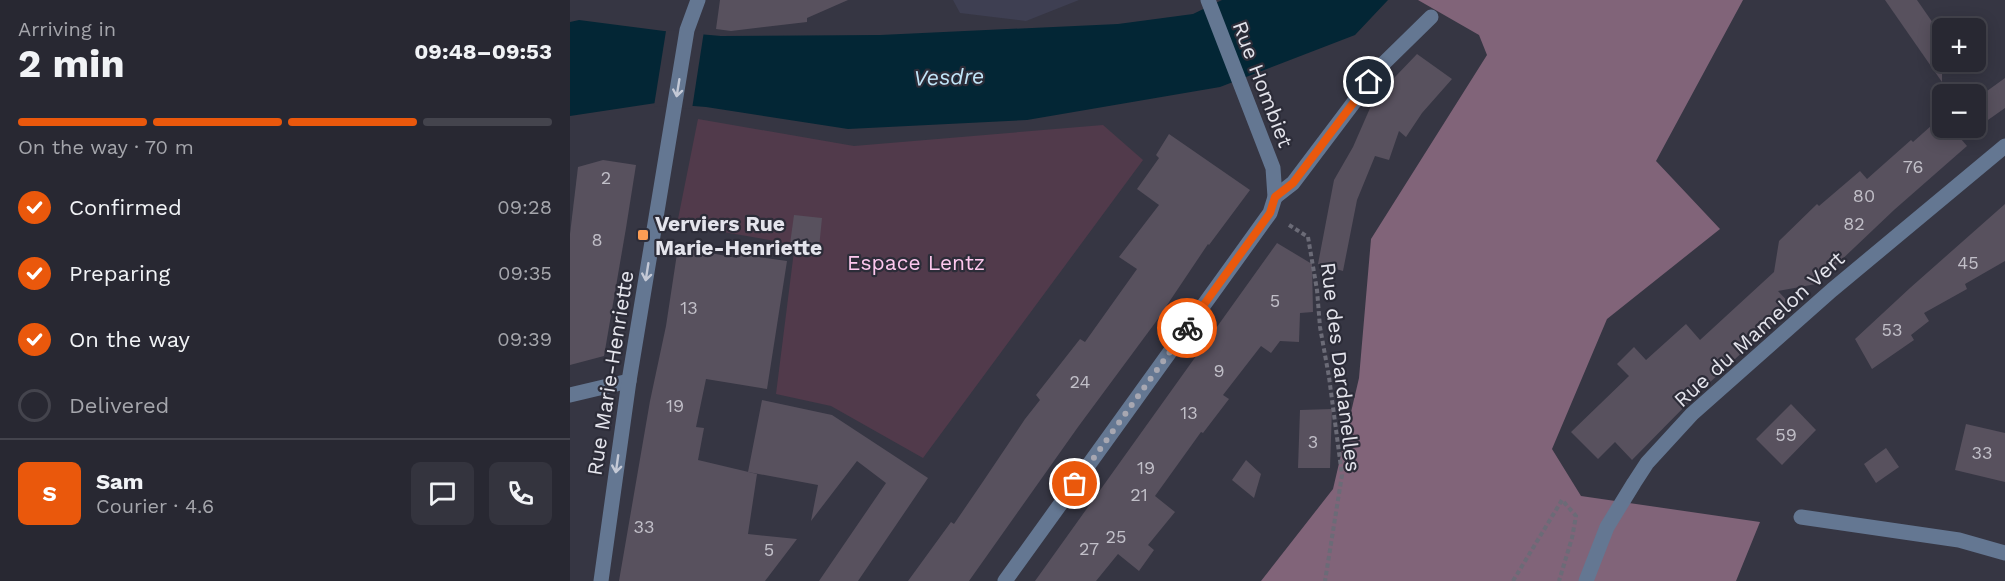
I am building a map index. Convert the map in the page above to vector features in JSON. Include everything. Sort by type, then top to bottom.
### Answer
[{"type":"street","name":"Rue Marie-Henriette","points":[[601,581],[629,381],[687,30],[698,0]]},
{"type":"street","name":"Rue Hombiet","points":[[1208,0],[1273,168],[1275,197]]},
{"type":"street","name":"Rue Hombiet","points":[[1275,197],[1293,183],[1382,65],[1431,17]]},
{"type":"street","name":"Rue du Mamelon Vert","points":[[1586,581],[1606,527],[1628,492],[1647,464],[1692,414],[1832,290],[2005,146]]},
{"type":"street","points":[[1005,581],[1270,213],[1275,197]]},
{"type":"street","points":[[570,395],[629,381]]},
{"type":"street","points":[[1801,517],[1959,540],[2005,554]]},
{"type":"path","name":"Rue des Dardanelles","points":[[1270,213],[1308,237],[1317,290],[1320,327],[1342,475],[1325,581]]},
{"type":"path","points":[[1513,581],[1562,500],[1576,516],[1572,538],[1558,581]]},
{"type":"shaded area","points":[[953,0],[1079,0],[1026,21],[960,13]]},
{"type":"shaded area","points":[[1418,0],[1743,0],[1656,161],[1720,229],[1607,319],[1552,449],[1581,496],[1760,522],[1736,581],[1261,581],[1333,489],[1359,378],[1371,239],[1487,55],[1479,35]]},
{"type":"green space","name":"Espace Lentz","points":[[698,119],[854,146],[1103,125],[1143,160],[923,458],[831,406],[776,394],[794,251],[781,242],[677,224]]},
{"type":"water","name":"Vesdre","points":[[1222,0],[1388,0],[1355,35],[1220,87],[1027,120],[848,129],[706,107],[656,103],[570,116],[570,22],[579,20],[721,36],[880,35],[1118,24],[1193,14]]},
{"type":"pier","points":[[666,31],[704,31],[692,109],[654,106]]},
{"type":"building","points":[[720,0],[848,0],[807,18],[807,22],[731,31],[716,29]]},
{"type":"building","points":[[1885,0],[1917,0],[1932,22],[1932,68]]},
{"type":"building","points":[[1417,54],[1452,79],[1422,113],[1406,137],[1399,131],[1389,160],[1375,156],[1357,200],[1343,271],[1318,264],[1334,180],[1353,147],[1374,99]]},
{"type":"building","points":[[1935,72],[1942,72],[1942,82]]},
{"type":"building","points":[[2005,78],[2005,108],[1986,121],[1986,92]]},
{"type":"building","points":[[1932,125],[1932,138],[1962,138],[1967,146],[1894,210],[1816,284],[1778,291],[1792,306],[1693,398],[1632,460],[1615,442],[1598,459],[1571,432],[1629,376],[1617,364],[1634,347],[1646,360],[1686,324],[1700,340],[1774,272],[1779,241],[1817,204],[1819,206],[1860,171],[1867,179],[1911,140],[1913,142]]},
{"type":"building","points":[[1169,134],[1250,190],[1208,244],[1155,323],[969,581],[908,581],[951,522],[954,524],[1040,400],[1036,395],[1080,339],[1085,342],[1137,269],[1119,257],[1159,205],[1137,189],[1159,158],[1156,155]]},
{"type":"building","points":[[603,160],[636,165],[626,228],[604,356],[570,365],[570,234],[578,167]]},
{"type":"building","points":[[2005,204],[2005,261],[1965,284],[1967,289],[1924,313],[1929,321],[1911,335],[1914,340],[1872,369],[1855,339]]},
{"type":"building","points":[[794,215],[822,218],[819,248],[790,244]]},
{"type":"building","points":[[1277,243],[1312,264],[1313,312],[1300,313],[1299,342],[1280,341],[1271,353],[1261,346],[1223,395],[1229,399],[1203,433],[1201,432],[1155,496],[1175,512],[1148,545],[1154,550],[1139,571],[1118,554],[1096,581],[1035,581]]},
{"type":"building","points":[[678,247],[737,258],[738,254],[787,261],[767,389],[706,379],[696,427],[704,428],[698,460],[757,474],[748,534],[797,539],[765,581],[619,581],[650,401],[666,326]]},
{"type":"building","points":[[762,400],[832,415],[928,478],[858,581],[819,581],[886,483],[857,461],[811,521],[818,485],[748,472]]},
{"type":"building","points":[[1791,404],[1816,430],[1782,465],[1756,439]]},
{"type":"building","points":[[1332,409],[1330,468],[1298,468],[1300,410]]},
{"type":"building","points":[[1966,424],[2005,433],[2005,482],[1955,470]]},
{"type":"building","points":[[1886,448],[1899,467],[1876,483],[1864,464]]},
{"type":"building","points":[[1246,460],[1261,474],[1254,498],[1232,480]]},
{"type":"way so far","points":[[1075,484],[1187,328]]},
{"type":"place","name":"Verviers Rue Marie-Henriette","points":[[643,235]]},
{"type":"route","points":[[1187,328],[1270,213],[1275,197],[1293,183],[1369,82]]}]
